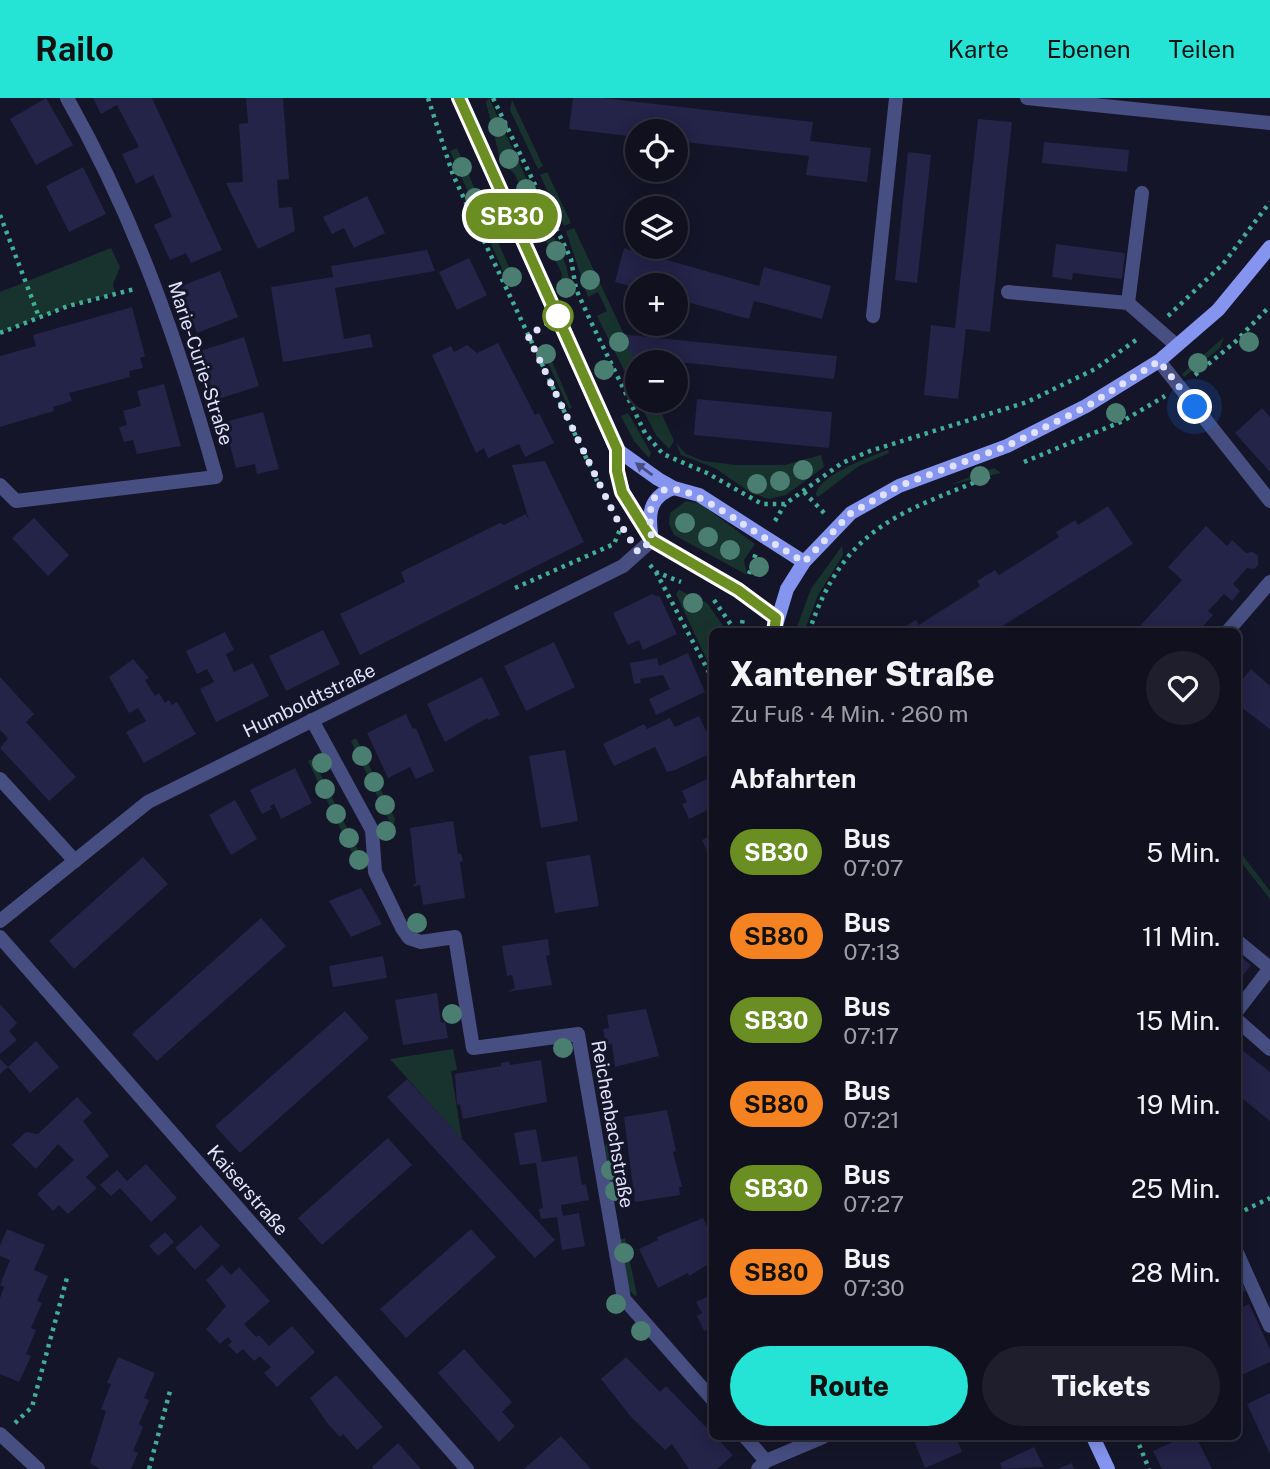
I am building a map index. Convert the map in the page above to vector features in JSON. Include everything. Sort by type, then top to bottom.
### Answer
[{"type":"main road","points":[[459,98],[617,449],[617,471],[622,492],[652,540],[745,595],[775,625],[787,589],[804,562],[851,513],[887,493],[1007,446],[1086,407],[1159,361],[1218,310],[1270,247]]},
{"type":"main road","points":[[617,449],[674,488],[699,495],[804,562]]},
{"type":"main road","points":[[652,540],[649,519],[651,505],[660,493],[674,488]]},
{"type":"main road","points":[[1094,1440],[1108,1469]]},
{"type":"street","name":"Marie-Curie-Straße","points":[[0,485],[16,501],[216,477],[186,368],[155,284],[104,163],[67,98]]},
{"type":"street","points":[[873,316],[897,98]]},
{"type":"street","points":[[1027,98],[1270,123]]},
{"type":"street","points":[[1128,303],[1142,194]]},
{"type":"street","points":[[1008,292],[1128,303],[1176,345]]},
{"type":"street","points":[[1159,361],[1270,501]]},
{"type":"street","name":"Humboldtstraße","points":[[0,921],[148,802],[623,566],[652,540]]},
{"type":"street","points":[[1230,628],[1270,582]]},
{"type":"street","name":"Reichenbachstraße","points":[[312,720],[372,830],[374,872],[402,928],[409,938],[421,942],[455,937],[473,1048],[578,1034],[624,1299],[709,1396]]},
{"type":"street","points":[[0,779],[75,861]]},
{"type":"street","name":"Kaiserstraße","points":[[0,937],[467,1469]]},
{"type":"street","points":[[1241,944],[1270,968],[1241,1006]]},
{"type":"street","points":[[1241,1024],[1270,1049]]},
{"type":"street","points":[[1241,1262],[1270,1326]]},
{"type":"street","points":[[1,1435],[38,1469]]},
{"type":"street","points":[[747,1440],[762,1465],[816,1440]]},
{"type":"path","points":[[428,98],[453,175],[601,489]]},
{"type":"path","points":[[493,98],[571,259],[576,289],[645,433],[663,454],[677,463],[707,473],[762,504],[786,504]]},
{"type":"path","points":[[741,628],[753,558],[786,504],[842,463],[870,450],[1027,402],[1095,369],[1155,327],[1223,264],[1270,202]]},
{"type":"path","points":[[0,215],[39,317]]},
{"type":"path","points":[[0,333],[68,306],[155,284]]},
{"type":"path","points":[[1022,463],[1123,421],[1180,388],[1234,343],[1270,306]]},
{"type":"path","points":[[811,628],[820,600],[855,546],[896,515],[997,473]]},
{"type":"path","points":[[615,516],[638,552],[656,572],[709,672]]},
{"type":"path","points":[[515,588],[614,544],[621,527]]},
{"type":"path","points":[[656,572],[688,585]]},
{"type":"path","points":[[705,595],[713,600],[733,628]]},
{"type":"path","points":[[1241,1212],[1270,1198]]},
{"type":"path","points":[[1,1435],[32,1407],[68,1274]]},
{"type":"path","points":[[149,1469],[170,1391]]},
{"type":"path","points":[[1137,1440],[1150,1469]]},
{"type":"green space","points":[[489,98],[552,234],[544,237],[514,173],[501,163],[486,102]]},
{"type":"green space","points":[[512,100],[543,166],[538,169],[510,110]]},
{"type":"green space","points":[[457,148],[512,274],[518,272],[521,279],[512,282],[506,278],[450,151]]},
{"type":"green space","points":[[547,172],[571,223],[564,226],[540,175]]},
{"type":"green space","points":[[574,228],[631,350],[625,350],[625,372],[597,316],[607,311],[598,292],[588,297],[566,231]]},
{"type":"green space","points":[[554,237],[566,265],[572,295],[565,298],[560,286],[562,274],[546,241]]},
{"type":"green space","points":[[111,248],[120,267],[113,284],[115,293],[68,306],[0,333],[0,292]]},
{"type":"green space","points":[[1224,337],[1220,348],[1184,377],[1182,374]]},
{"type":"green space","points":[[548,352],[572,408],[569,409],[544,354]]},
{"type":"green space","points":[[628,413],[651,453],[649,458],[634,441],[621,416]]},
{"type":"green space","points":[[645,413],[661,413],[674,441],[669,449],[656,435]]},
{"type":"green space","points":[[676,443],[686,454],[703,461],[736,465],[785,465],[821,455],[824,467],[786,495],[769,499],[751,493],[715,468],[681,455]]},
{"type":"green space","points":[[888,450],[889,453],[859,466],[818,497],[816,495],[825,481],[835,474]]},
{"type":"green space","points":[[994,468],[1001,473],[949,485]]},
{"type":"green space","points":[[686,501],[701,504],[755,544],[744,560],[747,575],[674,535],[669,524],[670,513]]},
{"type":"green space","points":[[842,546],[843,555],[818,595],[806,628],[796,628],[811,589]]},
{"type":"green space","points":[[679,590],[707,603],[725,628],[709,628],[709,665],[676,594]]},
{"type":"green space","points":[[356,738],[395,819],[393,829],[351,741]]},
{"type":"green space","points":[[313,759],[359,852],[359,867],[308,761]]},
{"type":"green space","points":[[1241,853],[1270,891],[1270,899],[1241,862]]},
{"type":"green space","points":[[453,1049],[457,1070],[451,1071],[462,1140],[390,1059]]},
{"type":"green space","points":[[609,1141],[619,1200],[614,1200],[605,1146]]},
{"type":"green space","points":[[625,1238],[637,1295],[635,1296],[628,1289],[620,1240]]},
{"type":"building","points":[[46,98],[73,145],[36,165],[10,119]]},
{"type":"building","points":[[93,98],[152,98],[222,250],[191,263],[186,253],[170,260],[154,225],[172,217],[163,196],[153,175],[136,184],[122,154],[139,147],[117,105],[101,114]]},
{"type":"building","points":[[246,98],[283,98],[289,179],[277,180],[279,208],[292,207],[295,231],[258,249],[226,183],[243,182],[239,124],[248,123]]},
{"type":"building","points":[[573,98],[603,98],[813,122],[810,141],[871,148],[867,182],[806,175],[809,156],[688,142],[688,119],[625,119],[625,136],[569,129]]},
{"type":"building","points":[[978,119],[1012,122],[990,332],[966,329],[958,399],[924,395],[931,325],[955,328]]},
{"type":"building","points":[[1044,142],[1129,150],[1127,172],[1042,163]]},
{"type":"building","points":[[908,152],[931,155],[917,283],[895,280]]},
{"type":"building","points":[[83,167],[106,214],[69,232],[46,186]]},
{"type":"building","points":[[367,196],[385,233],[354,248],[344,228],[332,234],[323,217]]},
{"type":"building","points":[[1056,244],[1125,253],[1122,279],[1073,273],[1072,280],[1052,277]]},
{"type":"building","points":[[624,248],[625,259],[663,259],[759,286],[764,267],[831,286],[822,319],[754,301],[749,319],[688,302],[688,273],[625,273],[625,285],[615,282]]},
{"type":"building","points":[[427,250],[435,271],[335,288],[344,339],[370,334],[373,347],[283,362],[271,287],[333,277],[331,266]]},
{"type":"building","points":[[469,258],[487,295],[457,310],[439,272]]},
{"type":"building","points":[[220,271],[238,317],[197,333],[179,287]]},
{"type":"building","points":[[132,307],[145,356],[140,358],[143,368],[129,371],[130,377],[69,393],[72,401],[53,407],[54,411],[0,427],[0,356],[36,346],[33,335]]},
{"type":"building","points":[[619,334],[837,356],[834,379],[688,363],[688,350],[629,350]]},
{"type":"building","points":[[244,337],[259,386],[215,400],[200,351]]},
{"type":"building","points":[[498,343],[535,415],[539,413],[554,443],[525,457],[519,444],[488,458],[484,448],[476,453],[432,355],[451,346],[454,352],[467,345],[477,353]]},
{"type":"building","points":[[164,384],[181,446],[137,454],[133,440],[124,442],[119,427],[127,425],[123,411],[141,406],[137,391]]},
{"type":"building","points":[[697,399],[832,412],[829,448],[694,435]]},
{"type":"building","points":[[1262,408],[1270,417],[1270,472],[1235,433]]},
{"type":"building","points":[[263,412],[279,469],[257,474],[255,464],[236,468],[224,422]]},
{"type":"building","points":[[545,461],[584,542],[360,655],[340,614],[405,582],[401,572],[500,523],[504,525],[526,514],[529,520],[512,465]]},
{"type":"building","points":[[1108,506],[1133,544],[999,628],[903,628],[916,620],[919,625],[980,586],[977,581],[995,570],[999,575],[1059,537],[1056,532],[1075,520],[1078,525]]},
{"type":"building","points":[[34,518],[69,555],[48,576],[12,538]]},
{"type":"building","points":[[1206,526],[1227,546],[1232,540],[1246,553],[1253,552],[1258,556],[1258,565],[1254,569],[1247,568],[1233,584],[1240,591],[1232,601],[1224,594],[1208,611],[1213,615],[1202,628],[1142,628],[1140,626],[1182,580],[1168,567]]},
{"type":"building","points":[[652,594],[660,597],[677,634],[643,650],[639,640],[628,645],[613,613]]},
{"type":"building","points":[[323,630],[340,664],[286,691],[269,656]]},
{"type":"building","points":[[225,632],[234,650],[226,654],[234,672],[253,663],[269,696],[216,722],[200,689],[214,682],[207,669],[197,674],[186,651]]},
{"type":"building","points":[[554,642],[575,687],[526,711],[504,666]]},
{"type":"building","points":[[688,653],[705,692],[656,715],[649,699],[670,689],[663,675],[640,679],[641,683],[634,684],[630,663],[657,658],[659,666]]},
{"type":"building","points":[[133,659],[149,678],[145,680],[155,696],[159,693],[165,703],[169,700],[172,705],[177,702],[196,734],[144,763],[126,732],[146,721],[138,708],[129,713],[109,677]]},
{"type":"building","points":[[1251,669],[1270,686],[1270,729],[1241,707],[1241,681]]},
{"type":"building","points":[[0,677],[34,714],[26,722],[76,777],[49,801],[0,748],[8,738],[0,730]]},
{"type":"building","points":[[482,677],[500,715],[489,720],[487,718],[445,742],[427,704]]},
{"type":"building","points":[[406,714],[413,729],[416,728],[434,771],[416,779],[410,767],[388,778],[367,733]]},
{"type":"building","points":[[699,716],[709,737],[709,754],[667,772],[655,747],[614,766],[603,744],[644,724],[647,729],[670,718],[675,727]]},
{"type":"building","points":[[565,750],[578,821],[541,828],[529,756]]},
{"type":"building","points":[[295,768],[312,803],[281,819],[274,804],[270,806],[272,809],[262,814],[250,790]]},
{"type":"building","points":[[709,778],[709,809],[689,819],[682,804],[687,802],[682,791]]},
{"type":"building","points":[[235,800],[257,839],[231,855],[209,815]]},
{"type":"building","points":[[453,821],[458,854],[461,853],[463,861],[460,862],[465,898],[423,905],[420,885],[412,887],[416,883],[410,828]]},
{"type":"building","points":[[709,836],[709,855],[702,840]]},
{"type":"building","points":[[590,855],[599,906],[555,913],[546,862]]},
{"type":"building","points":[[143,857],[168,884],[74,969],[49,941]]},
{"type":"building","points":[[361,888],[382,924],[351,937],[329,901]]},
{"type":"building","points":[[261,918],[286,946],[157,1061],[132,1034]]},
{"type":"building","points":[[548,939],[550,955],[546,956],[552,985],[507,992],[515,988],[512,975],[507,976],[502,946]]},
{"type":"building","points":[[383,956],[387,978],[333,987],[329,966]]},
{"type":"building","points":[[1241,957],[1251,965],[1241,978]]},
{"type":"building","points":[[437,993],[441,1023],[445,1022],[448,1038],[403,1045],[395,1000]]},
{"type":"building","points":[[0,1004],[17,1023],[9,1031],[17,1040],[0,1054]]},
{"type":"building","points":[[646,1009],[659,1056],[615,1067],[612,1044],[606,1045],[603,1029],[609,1028],[607,1015]]},
{"type":"building","points":[[345,1011],[369,1038],[240,1153],[215,1126]]},
{"type":"building","points":[[36,1041],[59,1067],[30,1093],[8,1067]]},
{"type":"building","points":[[1241,1049],[1270,1072],[1270,1121],[1241,1097]]},
{"type":"building","points":[[0,1059],[8,1067],[0,1074]]},
{"type":"building","points":[[541,1060],[547,1102],[463,1119],[460,1104],[457,1105],[455,1074],[501,1066],[501,1063],[509,1061],[510,1065]]},
{"type":"building","points":[[407,1079],[555,1240],[535,1258],[387,1097]]},
{"type":"building","points":[[77,1097],[92,1113],[83,1121],[109,1156],[86,1177],[97,1188],[68,1214],[59,1205],[53,1211],[37,1194],[74,1160],[58,1144],[36,1169],[12,1145],[26,1132],[38,1134]]},
{"type":"building","points":[[667,1110],[676,1151],[673,1152],[682,1187],[679,1187],[680,1195],[635,1202],[624,1117]]},
{"type":"building","points":[[536,1129],[542,1162],[577,1156],[582,1185],[586,1184],[589,1200],[561,1205],[563,1216],[579,1213],[585,1246],[562,1250],[557,1217],[541,1219],[539,1209],[543,1208],[536,1163],[520,1165],[514,1133]]},
{"type":"building","points":[[388,1138],[412,1165],[322,1245],[298,1218]]},
{"type":"building","points":[[146,1164],[177,1198],[151,1222],[120,1188],[111,1196],[100,1185],[117,1170],[127,1181]]},
{"type":"building","points":[[703,1218],[709,1231],[709,1264],[689,1276],[688,1273],[658,1288],[639,1249],[658,1240],[657,1237]]},
{"type":"building","points":[[201,1225],[220,1246],[195,1270],[175,1248]]},
{"type":"building","points":[[7,1229],[45,1245],[34,1270],[48,1276],[37,1301],[42,1303],[31,1328],[36,1330],[26,1354],[31,1356],[19,1382],[0,1374],[0,1298],[4,1287],[0,1285],[10,1260],[0,1256],[0,1246]]},
{"type":"building","points":[[471,1229],[496,1257],[406,1338],[380,1309]]},
{"type":"building","points":[[165,1232],[174,1242],[158,1256],[149,1246]]},
{"type":"building","points":[[222,1265],[231,1275],[239,1267],[270,1301],[244,1324],[256,1337],[259,1335],[269,1346],[292,1326],[315,1352],[277,1387],[264,1373],[271,1367],[260,1356],[254,1361],[243,1349],[237,1354],[228,1345],[232,1342],[228,1337],[220,1344],[206,1329],[226,1306],[206,1280]]},
{"type":"building","points":[[1241,1280],[1246,1291],[1241,1293]]},
{"type":"building","points":[[709,1296],[709,1329],[704,1331],[697,1316],[702,1313],[696,1302]]},
{"type":"building","points":[[1249,1304],[1270,1349],[1270,1362],[1241,1375],[1241,1308]]},
{"type":"building","points":[[464,1349],[512,1402],[502,1412],[515,1426],[499,1442],[438,1373]]},
{"type":"building","points":[[118,1357],[155,1373],[144,1398],[149,1400],[139,1424],[143,1427],[133,1451],[138,1453],[131,1469],[100,1469],[90,1463],[106,1411],[101,1409],[111,1384],[107,1383]]},
{"type":"building","points":[[626,1357],[660,1392],[666,1386],[709,1430],[709,1440],[718,1440],[733,1455],[717,1469],[689,1469],[672,1444],[665,1450],[632,1418],[601,1379]]},
{"type":"building","points":[[336,1375],[383,1427],[357,1450],[343,1434],[340,1437],[328,1424],[310,1398]]},
{"type":"building","points":[[1270,1393],[1270,1454],[1247,1404]]},
{"type":"building","points":[[561,1436],[591,1469],[524,1469]]},
{"type":"building","points":[[914,1440],[957,1440],[962,1452],[925,1468]]},
{"type":"building","points":[[1177,1440],[1198,1440],[1212,1469],[1162,1469],[1153,1451]]},
{"type":"building","points":[[398,1443],[421,1469],[372,1467]]},
{"type":"building","points":[[1034,1447],[1044,1467],[1002,1469],[1000,1463]]},
{"type":"building","points":[[1072,1463],[1074,1469],[1058,1469]]},
{"type":"bus line","name":"SB30","points":[[459,98],[617,449],[617,471],[622,492],[652,540],[738,590],[776,618],[775,628]]},
{"type":"route","points":[[558,316],[528,336],[627,540],[638,552],[652,540],[649,519],[651,505],[660,493],[674,488],[699,495],[804,562],[851,513],[899,486],[1007,446],[1086,407],[1159,361],[1195,407]]}]
